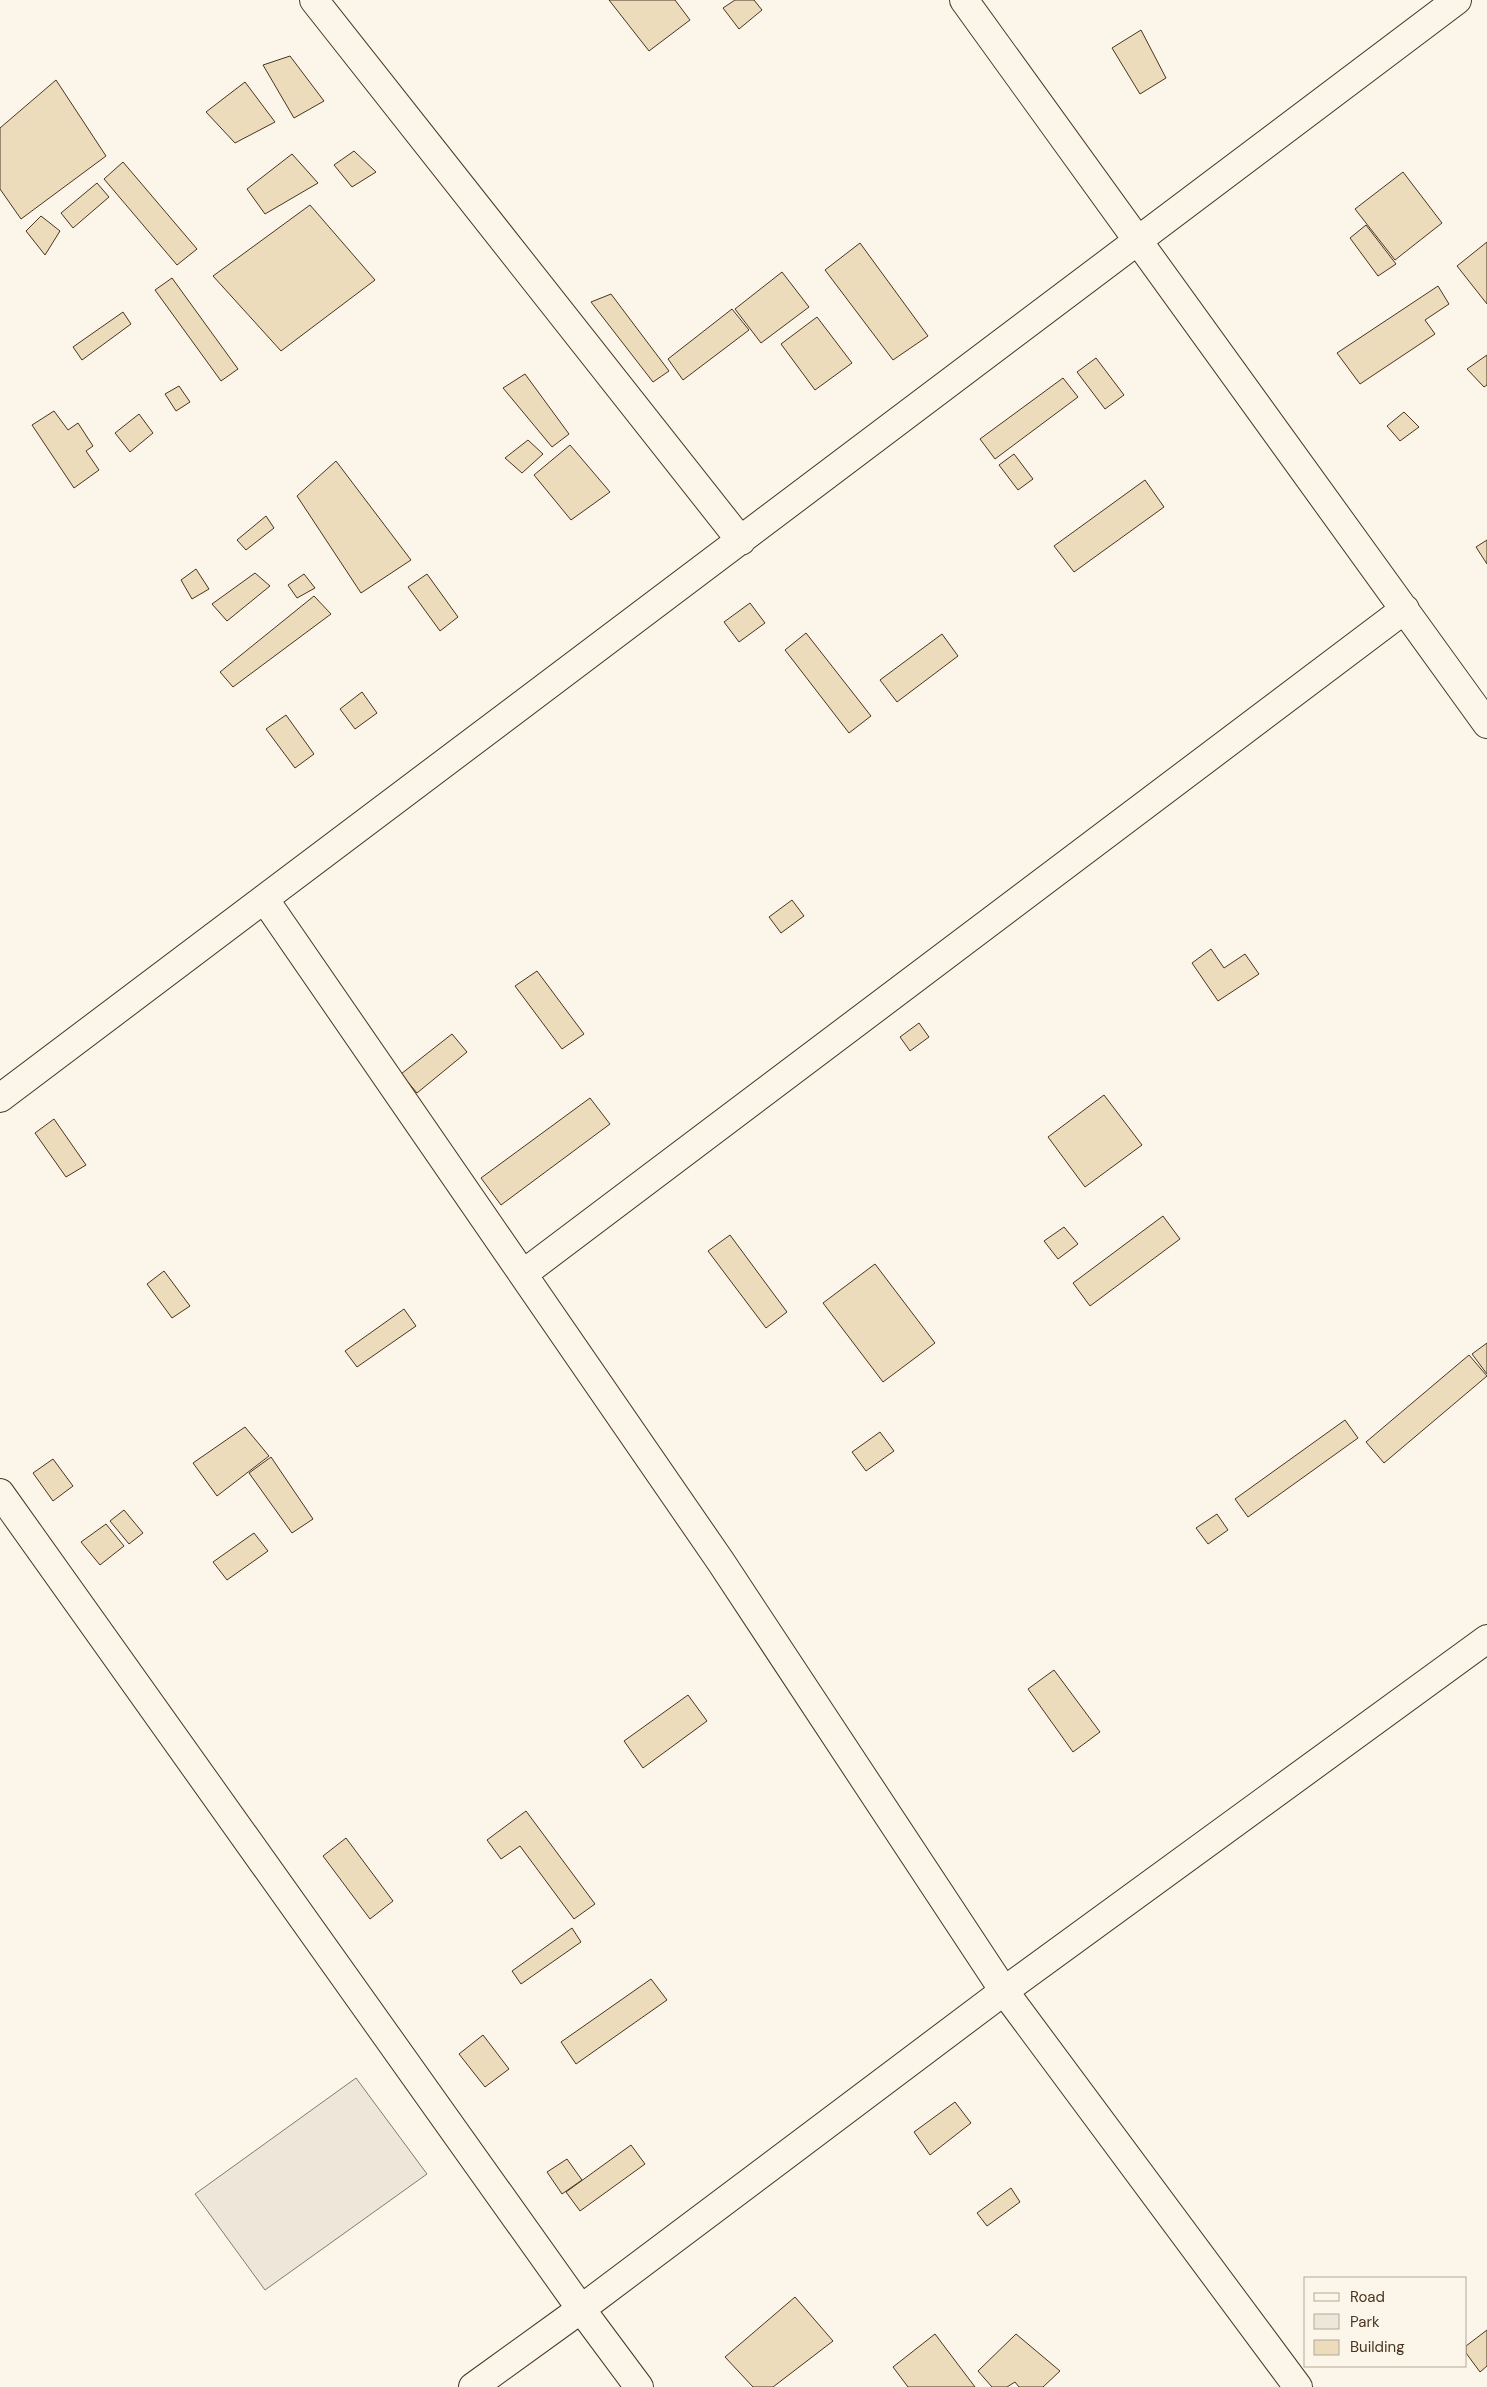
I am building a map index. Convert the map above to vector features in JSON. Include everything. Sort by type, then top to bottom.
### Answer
[{"type":"street","points":[[314,0],[741,541]]},
{"type":"street","points":[[964,0],[1140,241],[1487,724]]},
{"type":"street","points":[[0,1098],[1140,241],[1457,0]]},
{"type":"street","points":[[524,1274],[1405,609]]},
{"type":"street","points":[[265,900],[721,1562],[1004,1991],[1298,2387]]},
{"type":"street","points":[[0,1493],[581,2309],[639,2387]]},
{"type":"street","points":[[473,2387],[581,2309],[1004,1991],[1487,1639]]},
{"type":"green space","points":[[356,2078],[427,2174],[265,2290],[195,2194]]},
{"type":"building","points":[[609,0],[675,0],[690,20],[649,51]]},
{"type":"building","points":[[735,0],[754,0],[762,10],[739,29],[723,8]]},
{"type":"building","points":[[1141,30],[1166,78],[1140,94],[1112,48]]},
{"type":"building","points":[[290,56],[324,101],[294,118],[263,65]]},
{"type":"building","points":[[56,80],[106,156],[21,219],[0,189],[0,128]]},
{"type":"building","points":[[245,82],[275,122],[235,143],[206,112]]},
{"type":"building","points":[[354,151],[376,172],[352,187],[334,165]]},
{"type":"building","points":[[292,154],[318,183],[265,214],[247,189]]},
{"type":"building","points":[[123,162],[197,249],[177,265],[104,179]]},
{"type":"building","points":[[1403,172],[1442,223],[1395,260],[1355,209]]},
{"type":"building","points":[[97,183],[109,197],[73,228],[61,213]]},
{"type":"building","points":[[310,205],[375,280],[281,351],[213,276]]},
{"type":"building","points":[[41,216],[60,231],[45,255],[26,231]]},
{"type":"building","points":[[1366,225],[1396,264],[1378,276],[1350,238]]},
{"type":"building","points":[[1487,242],[1487,304],[1457,266]]},
{"type":"building","points":[[860,243],[928,336],[893,360],[825,270]]},
{"type":"building","points":[[782,272],[809,307],[761,343],[735,309]]},
{"type":"building","points":[[172,278],[238,369],[221,381],[155,290]]},
{"type":"building","points":[[1438,286],[1449,304],[1425,320],[1435,334],[1360,384],[1337,353]]},
{"type":"building","points":[[611,294],[669,371],[653,382],[591,302]]},
{"type":"building","points":[[732,309],[749,330],[683,380],[668,359]]},
{"type":"building","points":[[123,312],[131,324],[82,360],[73,347]]},
{"type":"building","points":[[817,317],[852,363],[815,390],[781,344]]},
{"type":"building","points":[[1487,355],[1487,385],[1484,387],[1467,369]]},
{"type":"building","points":[[1096,358],[1124,395],[1105,409],[1077,372]]},
{"type":"building","points":[[525,374],[569,434],[552,447],[503,388]]},
{"type":"building","points":[[1063,378],[1078,397],[995,459],[980,439]]},
{"type":"building","points":[[179,386],[190,402],[176,411],[165,394]]},
{"type":"building","points":[[54,411],[68,430],[78,423],[93,446],[86,451],[99,470],[74,488],[32,425]]},
{"type":"building","points":[[1404,412],[1419,427],[1400,441],[1387,426]]},
{"type":"building","points":[[139,414],[153,433],[130,452],[115,433]]},
{"type":"building","points":[[528,440],[543,454],[522,473],[505,458]]},
{"type":"building","points":[[570,445],[610,492],[571,520],[534,475]]},
{"type":"building","points":[[1014,454],[1033,479],[1018,490],[999,465]]},
{"type":"building","points":[[336,461],[411,560],[361,593],[297,496]]},
{"type":"building","points":[[1145,480],[1164,507],[1074,572],[1054,546]]},
{"type":"building","points":[[266,516],[274,528],[246,550],[237,540]]},
{"type":"building","points":[[1487,540],[1487,564],[1476,547]]},
{"type":"building","points":[[196,569],[209,589],[192,599],[181,580]]},
{"type":"building","points":[[255,573],[270,586],[227,621],[212,604]]},
{"type":"building","points":[[304,574],[315,588],[297,598],[288,585]]},
{"type":"building","points":[[427,574],[458,617],[440,631],[408,587]]},
{"type":"building","points":[[314,596],[331,614],[233,687],[220,672]]},
{"type":"building","points":[[750,603],[765,623],[739,642],[724,622]]},
{"type":"building","points":[[806,633],[871,716],[849,733],[785,650]]},
{"type":"building","points":[[942,634],[958,656],[897,702],[880,680]]},
{"type":"building","points":[[362,692],[377,713],[355,729],[340,709]]},
{"type":"building","points":[[286,715],[314,754],[295,768],[266,729]]},
{"type":"building","points":[[792,900],[804,916],[781,933],[769,917]]},
{"type":"building","points":[[1211,949],[1224,968],[1245,954],[1259,974],[1218,1001],[1192,963]]},
{"type":"building","points":[[537,971],[584,1034],[562,1049],[515,986]]},
{"type":"building","points":[[919,1023],[929,1037],[910,1051],[900,1037]]},
{"type":"building","points":[[452,1034],[467,1052],[417,1093],[401,1074]]},
{"type":"building","points":[[1104,1095],[1142,1145],[1085,1187],[1048,1137]]},
{"type":"building","points":[[590,1098],[610,1124],[501,1205],[481,1178]]},
{"type":"building","points":[[54,1119],[86,1165],[66,1177],[35,1133]]},
{"type":"building","points":[[1163,1216],[1180,1239],[1090,1306],[1073,1283]]},
{"type":"building","points":[[1064,1227],[1078,1244],[1058,1259],[1044,1241]]},
{"type":"building","points":[[730,1235],[787,1312],[766,1328],[708,1251]]},
{"type":"building","points":[[875,1264],[935,1343],[883,1382],[823,1303]]},
{"type":"building","points":[[164,1271],[190,1306],[172,1318],[147,1284]]},
{"type":"building","points":[[404,1309],[416,1326],[357,1367],[345,1351]]},
{"type":"building","points":[[1487,1343],[1487,1374],[1472,1354]]},
{"type":"building","points":[[1469,1355],[1487,1376],[1384,1463],[1366,1442]]},
{"type":"building","points":[[1345,1420],[1358,1438],[1248,1517],[1235,1499]]},
{"type":"building","points":[[245,1427],[269,1456],[217,1496],[193,1463]]},
{"type":"building","points":[[880,1432],[894,1451],[866,1471],[852,1452]]},
{"type":"building","points":[[271,1457],[313,1519],[292,1533],[249,1473]]},
{"type":"building","points":[[53,1459],[73,1486],[53,1501],[33,1473]]},
{"type":"building","points":[[124,1510],[143,1533],[129,1544],[110,1521]]},
{"type":"building","points":[[1217,1514],[1228,1530],[1208,1544],[1196,1528]]},
{"type":"building","points":[[106,1524],[124,1546],[100,1565],[81,1542]]},
{"type":"building","points":[[254,1533],[268,1551],[227,1580],[213,1562]]},
{"type":"building","points":[[1054,1670],[1100,1732],[1073,1752],[1028,1689]]},
{"type":"building","points":[[688,1695],[707,1721],[643,1768],[624,1741]]},
{"type":"building","points":[[526,1811],[595,1904],[574,1919],[520,1846],[501,1859],[487,1840]]},
{"type":"building","points":[[346,1838],[393,1901],[370,1919],[323,1856]]},
{"type":"building","points":[[572,1928],[581,1942],[521,1984],[512,1971]]},
{"type":"building","points":[[651,1979],[667,2000],[576,2064],[561,2042]]},
{"type":"building","points":[[483,2035],[509,2069],[485,2087],[459,2054]]},
{"type":"building","points":[[955,2102],[971,2123],[930,2155],[914,2132]]},
{"type":"building","points":[[631,2145],[645,2164],[580,2211],[566,2192]]},
{"type":"building","points":[[567,2159],[582,2180],[562,2194],[547,2172]]},
{"type":"building","points":[[1011,2188],[1020,2202],[987,2226],[977,2213]]},
{"type":"building","points":[[795,2297],[833,2341],[773,2387],[753,2387],[725,2357]]},
{"type":"building","points":[[1487,2330],[1487,2366],[1480,2372],[1467,2354],[1467,2345]]},
{"type":"building","points":[[935,2334],[975,2387],[908,2387],[893,2367]]},
{"type":"building","points":[[1016,2334],[1060,2371],[1043,2387],[1019,2387],[1015,2382],[1007,2387],[992,2387],[978,2371]]}]
